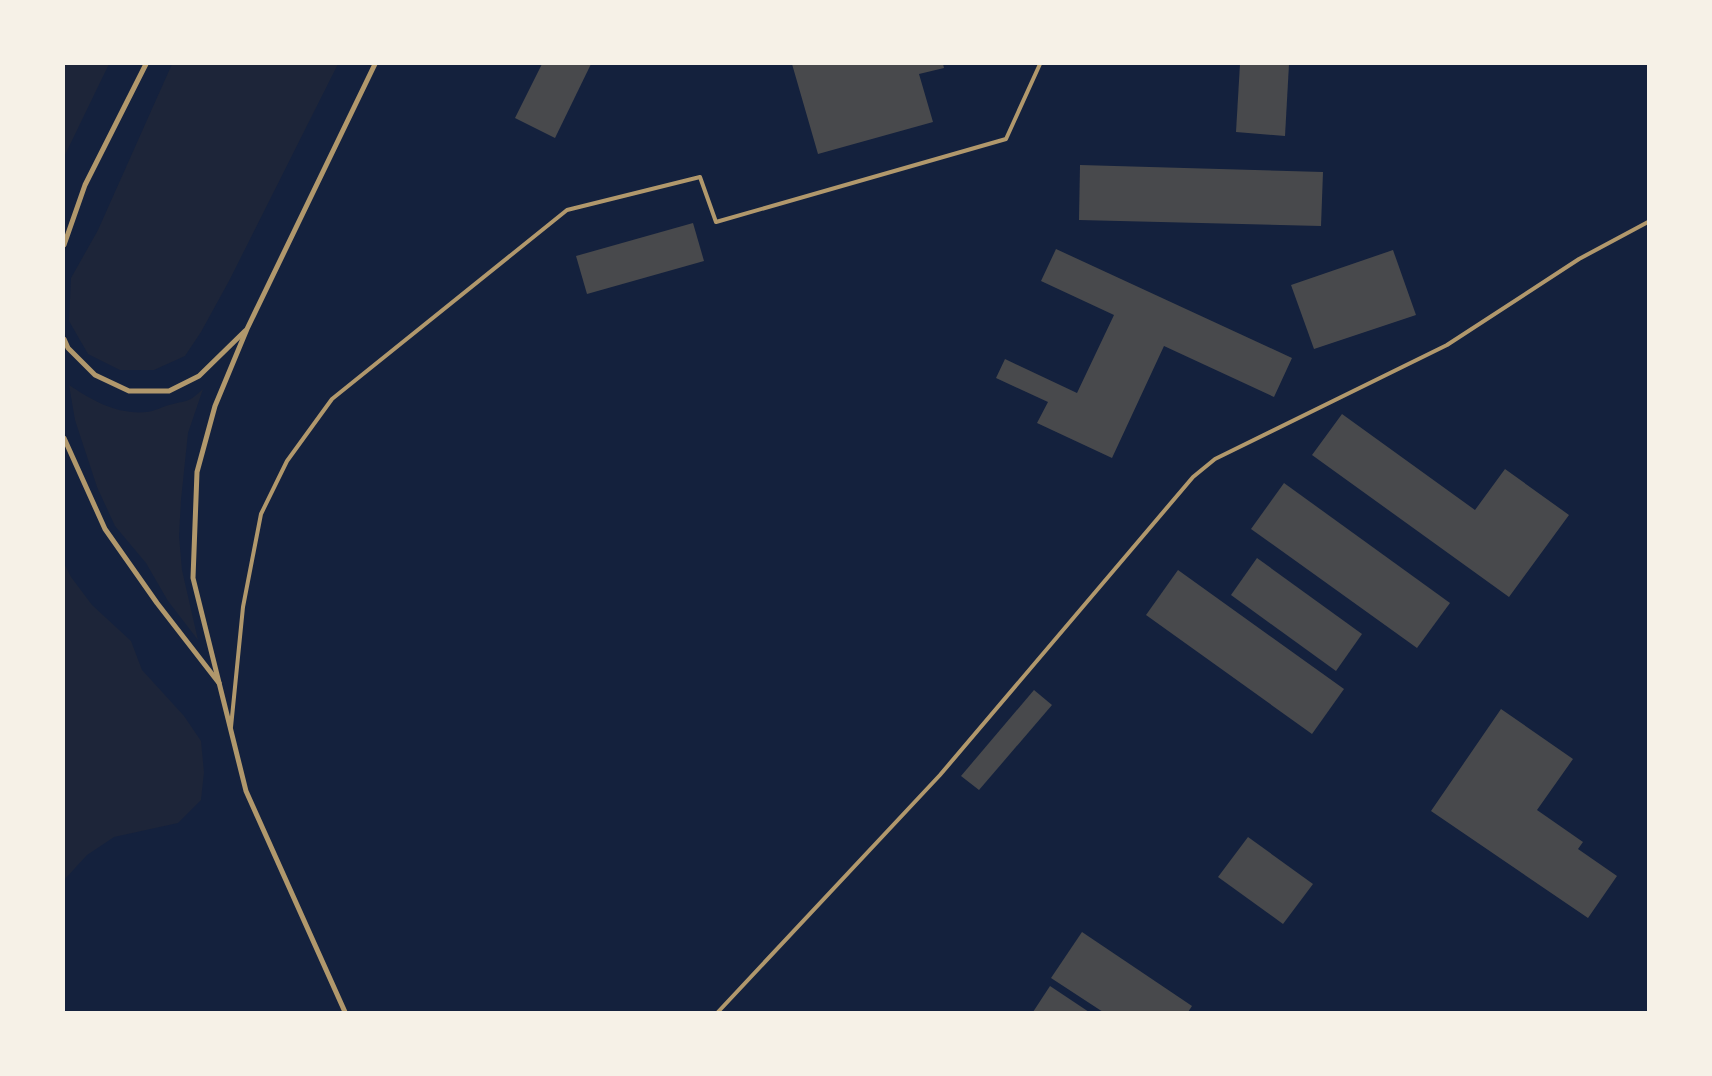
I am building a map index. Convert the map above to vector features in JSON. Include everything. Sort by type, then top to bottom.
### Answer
[{"type":"street","points":[[64,245],[85,185],[146,64]]},
{"type":"street","points":[[345,1012],[246,790],[193,578],[197,472],[215,406],[247,329],[375,64]]},
{"type":"street","points":[[64,339],[68,348],[95,375],[129,391],[169,391],[199,376],[247,329]]},
{"type":"street","points":[[64,438],[105,529],[157,603],[220,685]]},
{"type":"lane","points":[[231,729],[243,607],[261,514],[287,461],[332,399],[567,210],[700,177],[716,222],[1006,139],[1040,64]]},
{"type":"lane","points":[[718,1012],[940,775],[1193,477],[1215,459],[1447,345],[1579,259],[1648,222]]},
{"type":"shaded area","points":[[64,64],[109,64],[64,157]]},
{"type":"shaded area","points":[[172,64],[338,64],[229,281],[201,332],[185,356],[154,370],[120,370],[88,354],[69,321],[71,278],[98,230]]},
{"type":"shaded area","points":[[69,385],[106,406],[136,412],[150,411],[188,400],[203,389],[188,433],[179,536],[182,570],[198,640],[168,601],[146,563],[115,526],[97,487],[75,420]]},
{"type":"shaded area","points":[[64,563],[71,577],[92,605],[131,641],[142,670],[184,716],[201,741],[204,772],[201,800],[178,823],[114,837],[87,855],[64,880]]},
{"type":"building","points":[[542,64],[591,64],[555,138],[515,118]]},
{"type":"building","points":[[792,64],[943,64],[944,68],[919,74],[933,122],[818,154]]},
{"type":"building","points":[[1240,64],[1289,64],[1285,136],[1236,132]]},
{"type":"building","points":[[1080,165],[1323,172],[1321,226],[1079,220]]},
{"type":"building","points":[[693,223],[704,261],[587,294],[576,256]]},
{"type":"building","points":[[1056,249],[1292,358],[1274,397],[1164,346],[1112,458],[1037,423],[1048,402],[996,378],[1005,359],[1077,393],[1114,315],[1041,281]]},
{"type":"building","points":[[1393,250],[1416,315],[1314,349],[1291,285]]},
{"type":"building","points":[[1342,414],[1475,510],[1505,469],[1569,515],[1509,597],[1312,455]]},
{"type":"building","points":[[1284,483],[1450,603],[1417,648],[1251,529]]},
{"type":"building","points":[[1257,558],[1362,634],[1336,671],[1231,595]]},
{"type":"building","points":[[1178,570],[1344,689],[1312,734],[1146,615]]},
{"type":"building","points":[[1034,690],[1052,705],[979,790],[961,776]]},
{"type":"building","points":[[1501,709],[1573,759],[1537,810],[1583,842],[1578,849],[1617,876],[1588,918],[1431,811]]},
{"type":"building","points":[[1248,837],[1313,884],[1283,924],[1218,877]]},
{"type":"building","points":[[1082,932],[1192,1006],[1188,1012],[1103,1012],[1051,978]]},
{"type":"building","points":[[1050,986],[1089,1012],[1033,1012]]}]
